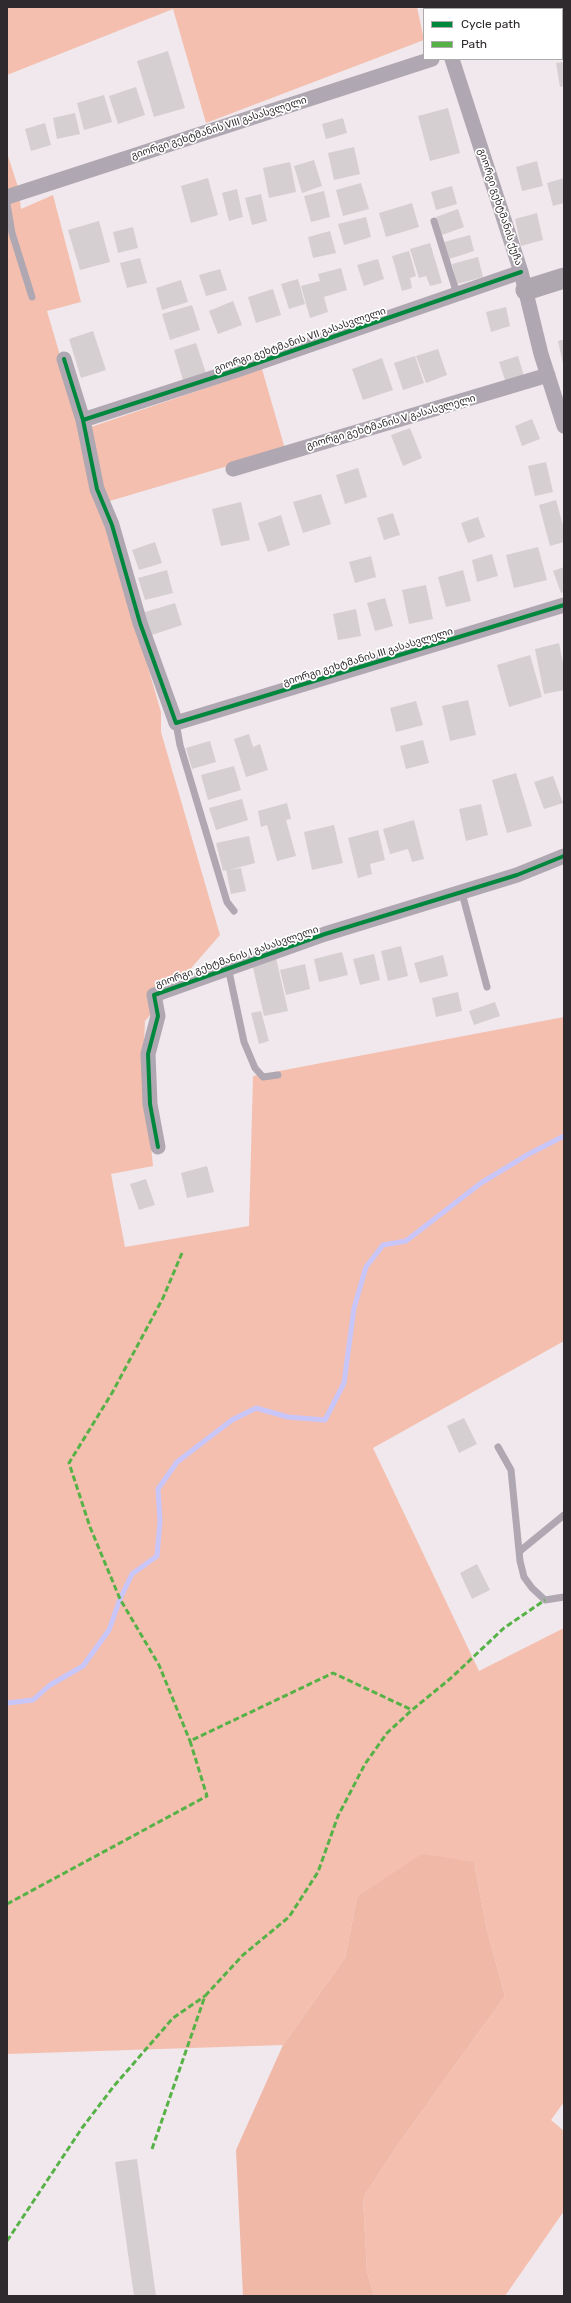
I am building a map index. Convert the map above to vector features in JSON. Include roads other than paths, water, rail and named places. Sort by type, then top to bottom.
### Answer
[{"type":"street","name":"გიორგი გეხტმანის VIII გასასვლელი","points":[[7,197],[429,60]]},
{"type":"street","name":"გიორგი გეხტმანის ქუჩა","points":[[452,60],[555,382],[564,426]]},
{"type":"street","points":[[524,281],[564,278]]},
{"type":"street","name":"გიორგი გეხტმანის VII გასასვლელი","points":[[83,420],[237,370],[457,294],[524,281]]},
{"type":"street","points":[[64,359],[83,420],[97,489],[112,525],[140,623],[176,723]]},
{"type":"street","name":"გიორგი გეხტმანის V გასასვლელი","points":[[233,468],[555,382]]},
{"type":"street","name":"გიორგი გეხტმანის III გასასვლელი","points":[[176,723],[564,605]]},
{"type":"street","name":"გიორგი გეხტმანის I გასასვლელი","points":[[158,1147],[150,1104],[148,1054],[158,1016],[154,995],[228,967],[325,934],[517,875],[564,856]]},
{"type":"lane","points":[[7,204],[12,233],[32,297]]},
{"type":"lane","points":[[434,222],[457,294]]},
{"type":"lane","points":[[176,723],[180,745],[227,902],[234,912]]},
{"type":"lane","points":[[462,893],[487,988]]},
{"type":"lane","points":[[228,967],[244,1042],[255,1068],[263,1077],[278,1075]]},
{"type":"lane","points":[[498,1447],[511,1470],[520,1561],[524,1577],[532,1588],[545,1600],[564,1597]]},
{"type":"lane","points":[[520,1551],[564,1515]]},
{"type":"waterway","points":[[7,1703],[33,1700],[50,1685],[83,1666],[109,1630],[120,1599],[132,1574],[157,1556],[160,1521],[158,1489],[177,1462],[232,1420],[256,1408],[288,1417],[325,1420],[344,1383],[354,1308],[366,1267],[383,1245],[406,1241],[481,1183],[527,1155],[564,1136]]}]
